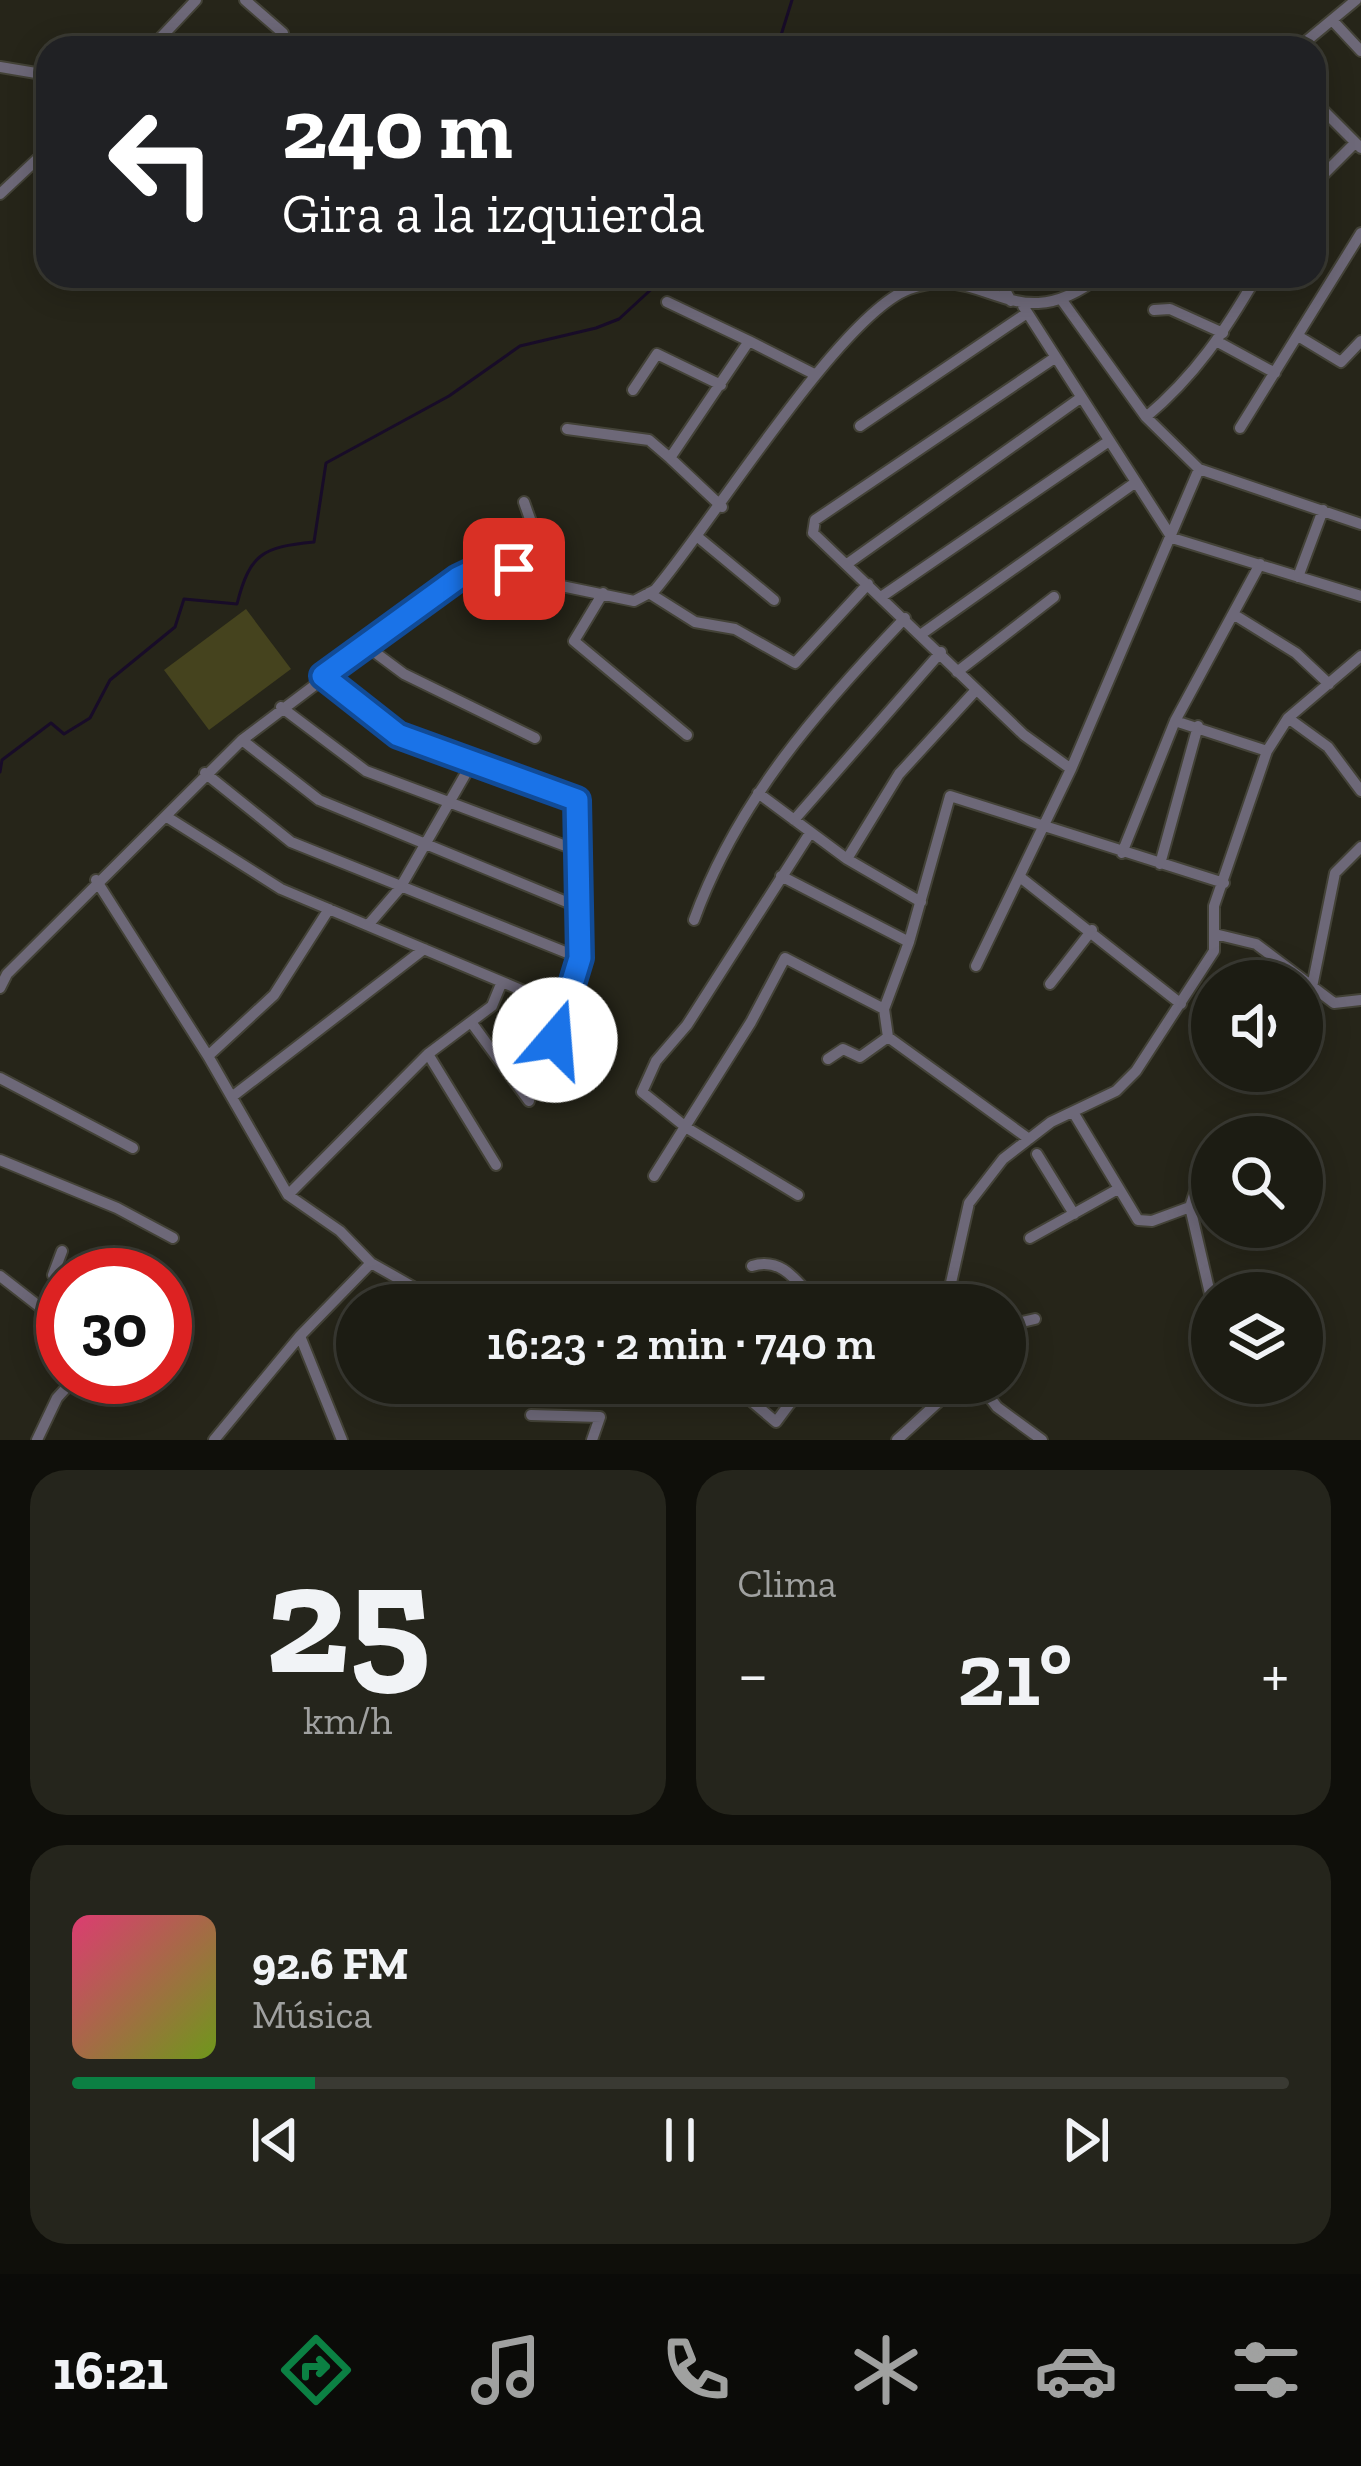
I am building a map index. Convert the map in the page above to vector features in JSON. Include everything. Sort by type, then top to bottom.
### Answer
[{"type":"street","points":[[162,36],[196,0]]},
{"type":"street","points":[[245,0],[283,33]]},
{"type":"street","points":[[1313,36],[1356,0]]},
{"type":"street","points":[[1332,20],[1361,51]]},
{"type":"street","points":[[0,67],[36,73]]},
{"type":"street","points":[[1326,113],[1358,145],[1326,173]]},
{"type":"street","points":[[0,194],[36,160]]},
{"type":"street","points":[[1240,428],[1361,233]]},
{"type":"street","points":[[0,988],[7,974],[96,880],[167,818],[205,773],[242,740],[365,645],[477,569],[514,569],[554,584],[634,601],[649,593],[699,538],[865,317],[912,288]]},
{"type":"street","points":[[975,288],[1019,307]]},
{"type":"street","points":[[1006,288],[1172,538],[1361,596]]},
{"type":"street","points":[[860,426],[1019,307],[1061,299],[1080,288]]},
{"type":"street","points":[[1146,417],[1185,384],[1221,338],[1250,288]]},
{"type":"street","points":[[1061,299],[1146,417],[1199,469],[1361,524]]},
{"type":"street","points":[[667,302],[817,375]]},
{"type":"street","points":[[1154,310],[1170,309],[1275,374]]},
{"type":"street","points":[[1298,337],[1341,362],[1361,341]]},
{"type":"street","points":[[670,458],[749,341]]},
{"type":"street","points":[[633,390],[657,354],[721,385]]},
{"type":"street","points":[[1053,359],[815,520],[813,533],[884,595],[957,672],[1049,757],[1071,769]]},
{"type":"street","points":[[848,563],[1079,399]]},
{"type":"street","points":[[567,428],[649,440],[722,507]]},
{"type":"street","points":[[884,595],[1109,441]]},
{"type":"street","points":[[976,966],[1071,769],[1199,469]]},
{"type":"street","points":[[923,633],[1136,482]]},
{"type":"street","points":[[524,502],[554,584]]},
{"type":"street","points":[[1298,577],[1323,510]]},
{"type":"street","points":[[699,538],[774,600]]},
{"type":"street","points":[[1122,853],[1174,721],[1260,564]]},
{"type":"street","points":[[649,593],[695,622],[735,629],[795,663],[868,584]]},
{"type":"street","points":[[603,593],[574,641],[687,735]]},
{"type":"street","points":[[957,672],[1054,597]]},
{"type":"street","points":[[1233,614],[1296,653],[1328,684]]},
{"type":"street","points":[[694,920],[725,845],[758,793],[820,707],[905,618]]},
{"type":"street","points":[[365,645],[404,674],[535,738]]},
{"type":"street","points":[[794,820],[941,652]]},
{"type":"street","points":[[951,1284],[969,1203],[1004,1159],[1126,1082],[1181,1004],[1214,951],[1214,906],[1268,751],[1288,718],[1361,656]]},
{"type":"street","points":[[1346,670],[1361,681]]},
{"type":"street","points":[[323,676],[398,735],[577,800],[580,958],[555,1040]]},
{"type":"street","points":[[847,859],[899,775],[976,690]]},
{"type":"street","points":[[281,707],[366,771],[579,851]]},
{"type":"street","points":[[1288,718],[1328,747],[1361,790]]},
{"type":"street","points":[[1174,721],[1268,751]]},
{"type":"street","points":[[1160,864],[1198,726]]},
{"type":"street","points":[[242,740],[319,800],[581,908]]},
{"type":"street","points":[[369,924],[400,888],[472,761]]},
{"type":"street","points":[[205,773],[291,842],[580,958]]},
{"type":"street","points":[[758,793],[847,859],[921,902]]},
{"type":"street","points":[[1029,1139],[888,1037],[884,1009],[909,942],[950,796],[1224,883]]},
{"type":"street","points":[[167,818],[281,889],[564,1008]]},
{"type":"street","points":[[798,1195],[687,1128],[642,1091],[656,1061],[687,1025],[810,833]]},
{"type":"street","points":[[1318,960],[1335,872],[1361,847]]},
{"type":"street","points":[[781,876],[909,942]]},
{"type":"street","points":[[1020,877],[1181,1004]]},
{"type":"street","points":[[96,880],[208,1056],[288,1195],[340,1231],[370,1263],[408,1284]]},
{"type":"street","points":[[208,1056],[274,995],[329,909]]},
{"type":"street","points":[[1050,984],[1092,930]]},
{"type":"street","points":[[1215,934],[1256,944],[1276,960]]},
{"type":"street","points":[[232,1096],[424,949]]},
{"type":"street","points":[[654,1176],[687,1128],[784,958],[884,1009]]},
{"type":"street","points":[[288,1195],[428,1054],[492,1006],[501,984]]},
{"type":"street","points":[[1323,996],[1334,1003],[1361,1000]]},
{"type":"street","points":[[472,1022],[529,1102]]},
{"type":"street","points":[[829,1059],[843,1049],[860,1057],[888,1037]]},
{"type":"street","points":[[428,1054],[496,1165]]},
{"type":"street","points":[[0,1078],[133,1148]]},
{"type":"street","points":[[1073,1112],[1138,1220],[1152,1221],[1190,1208]]},
{"type":"street","points":[[1037,1154],[1073,1214]]},
{"type":"street","points":[[0,1160],[117,1208],[173,1238]]},
{"type":"street","points":[[1030,1238],[1118,1189]]},
{"type":"street","points":[[1191,1205],[1205,1272]]},
{"type":"street","points":[[752,1266],[766,1262],[785,1269],[799,1284]]},
{"type":"street","points":[[214,1440],[300,1336],[370,1263]]},
{"type":"street","points":[[0,1276],[36,1304]]},
{"type":"street","points":[[1026,1321],[1035,1319]]},
{"type":"street","points":[[300,1336],[341,1440]]},
{"type":"street","points":[[37,1440],[54,1404]]},
{"type":"street","points":[[755,1404],[776,1422],[789,1404]]},
{"type":"street","points":[[898,1440],[936,1404]]},
{"type":"street","points":[[996,1404],[1034,1437]]},
{"type":"street","points":[[531,1415],[600,1417],[592,1440]]},
{"type":"shaded area","points":[[246,609],[291,669],[209,730],[164,670]]},
{"type":"waterway","points":[[781,36],[792,0]]},
{"type":"waterway","points":[[0,772],[2,760],[51,723],[64,734],[90,718],[110,680],[175,627],[184,599],[237,604],[247,574],[261,556],[314,542],[326,463],[449,396],[520,346],[619,319],[653,288]]},
{"type":"route","points":[[514,569],[477,569],[458,578],[323,676],[398,735],[577,800],[579,972],[555,1040]]}]
